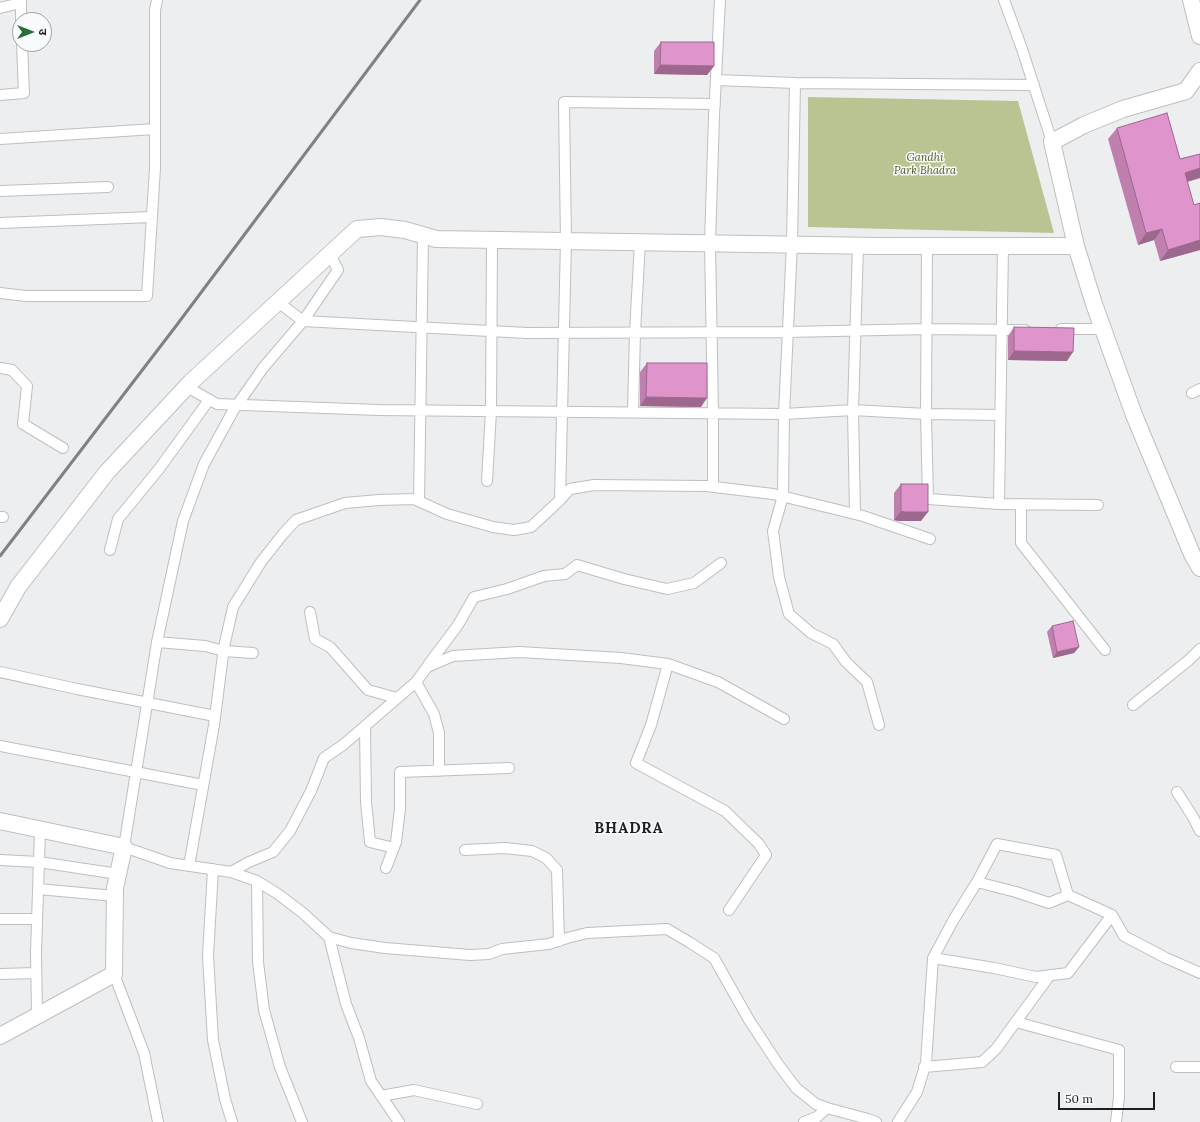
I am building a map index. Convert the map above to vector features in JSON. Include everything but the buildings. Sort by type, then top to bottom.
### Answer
[{"type":"main road","points":[[1191,0],[1200,36]]},
{"type":"main road","points":[[1200,71],[1193,89],[1123,109],[1084,125],[1052,142],[1076,246],[1103,329],[1134,414],[1192,554],[1200,568]]},
{"type":"main road","points":[[0,619],[18,587],[107,472],[187,387],[357,229],[382,226],[405,230],[436,239],[927,246],[1076,246]]},
{"type":"main road","points":[[0,821],[124,847],[114,896],[114,974],[0,1036]]},
{"type":"street","points":[[0,293],[26,296],[147,296],[155,168],[155,10],[157,0]]},
{"type":"street","points":[[713,487],[710,243],[714,104],[720,0]]},
{"type":"street","points":[[1004,0],[1034,85],[1052,142]]},
{"type":"street","points":[[0,8],[21,2]]},
{"type":"street","points":[[0,95],[24,93],[22,52]]},
{"type":"street","points":[[716,80],[795,83],[1034,85]]},
{"type":"street","points":[[795,83],[792,244],[784,414],[783,496],[774,531],[779,577],[789,614],[811,633],[834,644],[846,662],[868,682],[879,725]]},
{"type":"street","points":[[560,500],[566,241],[564,102],[714,104]]},
{"type":"street","points":[[0,139],[155,129]]},
{"type":"street","points":[[0,191],[108,187]]},
{"type":"street","points":[[0,223],[152,217]]},
{"type":"street","points":[[419,501],[423,236]]},
{"type":"street","points":[[487,481],[491,411],[492,240]]},
{"type":"street","points":[[633,412],[635,332],[640,242]]},
{"type":"street","points":[[855,514],[853,410],[858,245]]},
{"type":"street","points":[[927,246],[926,414],[928,499],[999,504],[1098,505]]},
{"type":"street","points":[[999,504],[1003,246]]},
{"type":"street","points":[[330,254],[338,270],[303,321],[263,368],[233,411],[204,464],[182,521],[157,642],[124,847],[170,863],[231,872],[257,881],[278,894],[303,913],[329,937],[351,943],[385,948],[470,955],[490,954],[502,949],[549,944],[587,933],[666,929],[714,958],[749,1020],[796,1088],[816,1104],[876,1122]]},
{"type":"street","points":[[278,302],[303,321],[492,331],[788,332],[927,329],[1032,330]]},
{"type":"street","points":[[1048,330],[1103,329]]},
{"type":"street","points":[[0,368],[12,370],[27,386],[23,424],[63,448]]},
{"type":"street","points":[[187,387],[217,404],[238,405],[421,411],[784,414],[853,410],[926,414],[1000,415]]},
{"type":"street","points":[[110,550],[118,519],[159,468],[209,400]]},
{"type":"street","points":[[189,866],[215,716],[224,651],[233,607],[261,562],[296,520],[345,503],[414,499],[447,514],[493,527],[514,530],[531,527],[570,489],[594,485],[713,487],[783,496],[855,514],[930,539]]},
{"type":"street","points":[[1021,504],[1021,543],[1105,650]]},
{"type":"street","points":[[231,872],[249,862],[273,852],[290,831],[310,791],[324,758],[343,745],[416,682],[458,625],[474,597],[544,576],[565,574],[578,564],[624,579],[667,590],[694,583],[721,563]]},
{"type":"street","points":[[310,612],[315,639],[330,648],[368,690],[397,698]]},
{"type":"street","points":[[157,642],[205,646],[224,651],[254,653]]},
{"type":"street","points":[[1133,705],[1189,660],[1200,649]]},
{"type":"street","points":[[427,667],[453,656],[519,652],[621,658],[668,664],[718,682],[784,719]]},
{"type":"street","points":[[668,664],[651,726],[636,763],[725,811],[759,844],[766,855],[729,910]]},
{"type":"street","points":[[0,672],[215,716]]},
{"type":"street","points":[[416,682],[434,714],[438,733],[439,771]]},
{"type":"street","points":[[365,726],[366,802],[370,842],[394,848]]},
{"type":"street","points":[[0,746],[203,785]]},
{"type":"street","points":[[386,868],[396,842],[400,809],[400,772],[509,768]]},
{"type":"street","points":[[1177,792],[1200,831]]},
{"type":"street","points":[[37,1016],[36,973],[40,830]]},
{"type":"street","points":[[898,1122],[917,1092],[924,1067],[933,958],[997,844],[1056,854],[1068,895]]},
{"type":"street","points":[[465,850],[505,848],[532,851],[546,858],[557,870],[559,940]]},
{"type":"street","points":[[0,860],[39,862],[118,874]]},
{"type":"street","points":[[214,869],[208,956],[213,1040],[232,1122]]},
{"type":"street","points":[[257,881],[258,962],[264,1010],[280,1068],[302,1122]]},
{"type":"street","points":[[977,882],[1016,892],[1049,903],[1068,895],[1112,915],[1124,936],[1166,958],[1200,973]]},
{"type":"street","points":[[38,889],[114,896]]},
{"type":"street","points":[[933,958],[994,968],[1036,977],[1068,973],[1112,915]]},
{"type":"street","points":[[0,919],[37,919]]},
{"type":"street","points":[[329,937],[346,1004],[359,1038],[371,1081],[399,1122]]},
{"type":"street","points":[[0,974],[36,973]]},
{"type":"street","points":[[114,974],[144,1054],[158,1122]]},
{"type":"street","points":[[924,1067],[982,1062],[996,1049],[1050,975]]},
{"type":"street","points":[[1016,1022],[1119,1050],[1119,1097],[1116,1122]]},
{"type":"street","points":[[1176,1067],[1200,1067]]},
{"type":"street","points":[[381,1096],[414,1090],[477,1104]]},
{"type":"street","points":[[804,1122],[817,1117],[827,1108]]},
{"type":"green space","name":"Gandhi Park Bhadra","points":[[808,97],[1018,101],[1054,233],[808,227]]},
{"type":"railway","points":[[0,556],[176,326],[420,0]]},
{"type":"district","name":"BHADRA","points":[[629,829]]}]
